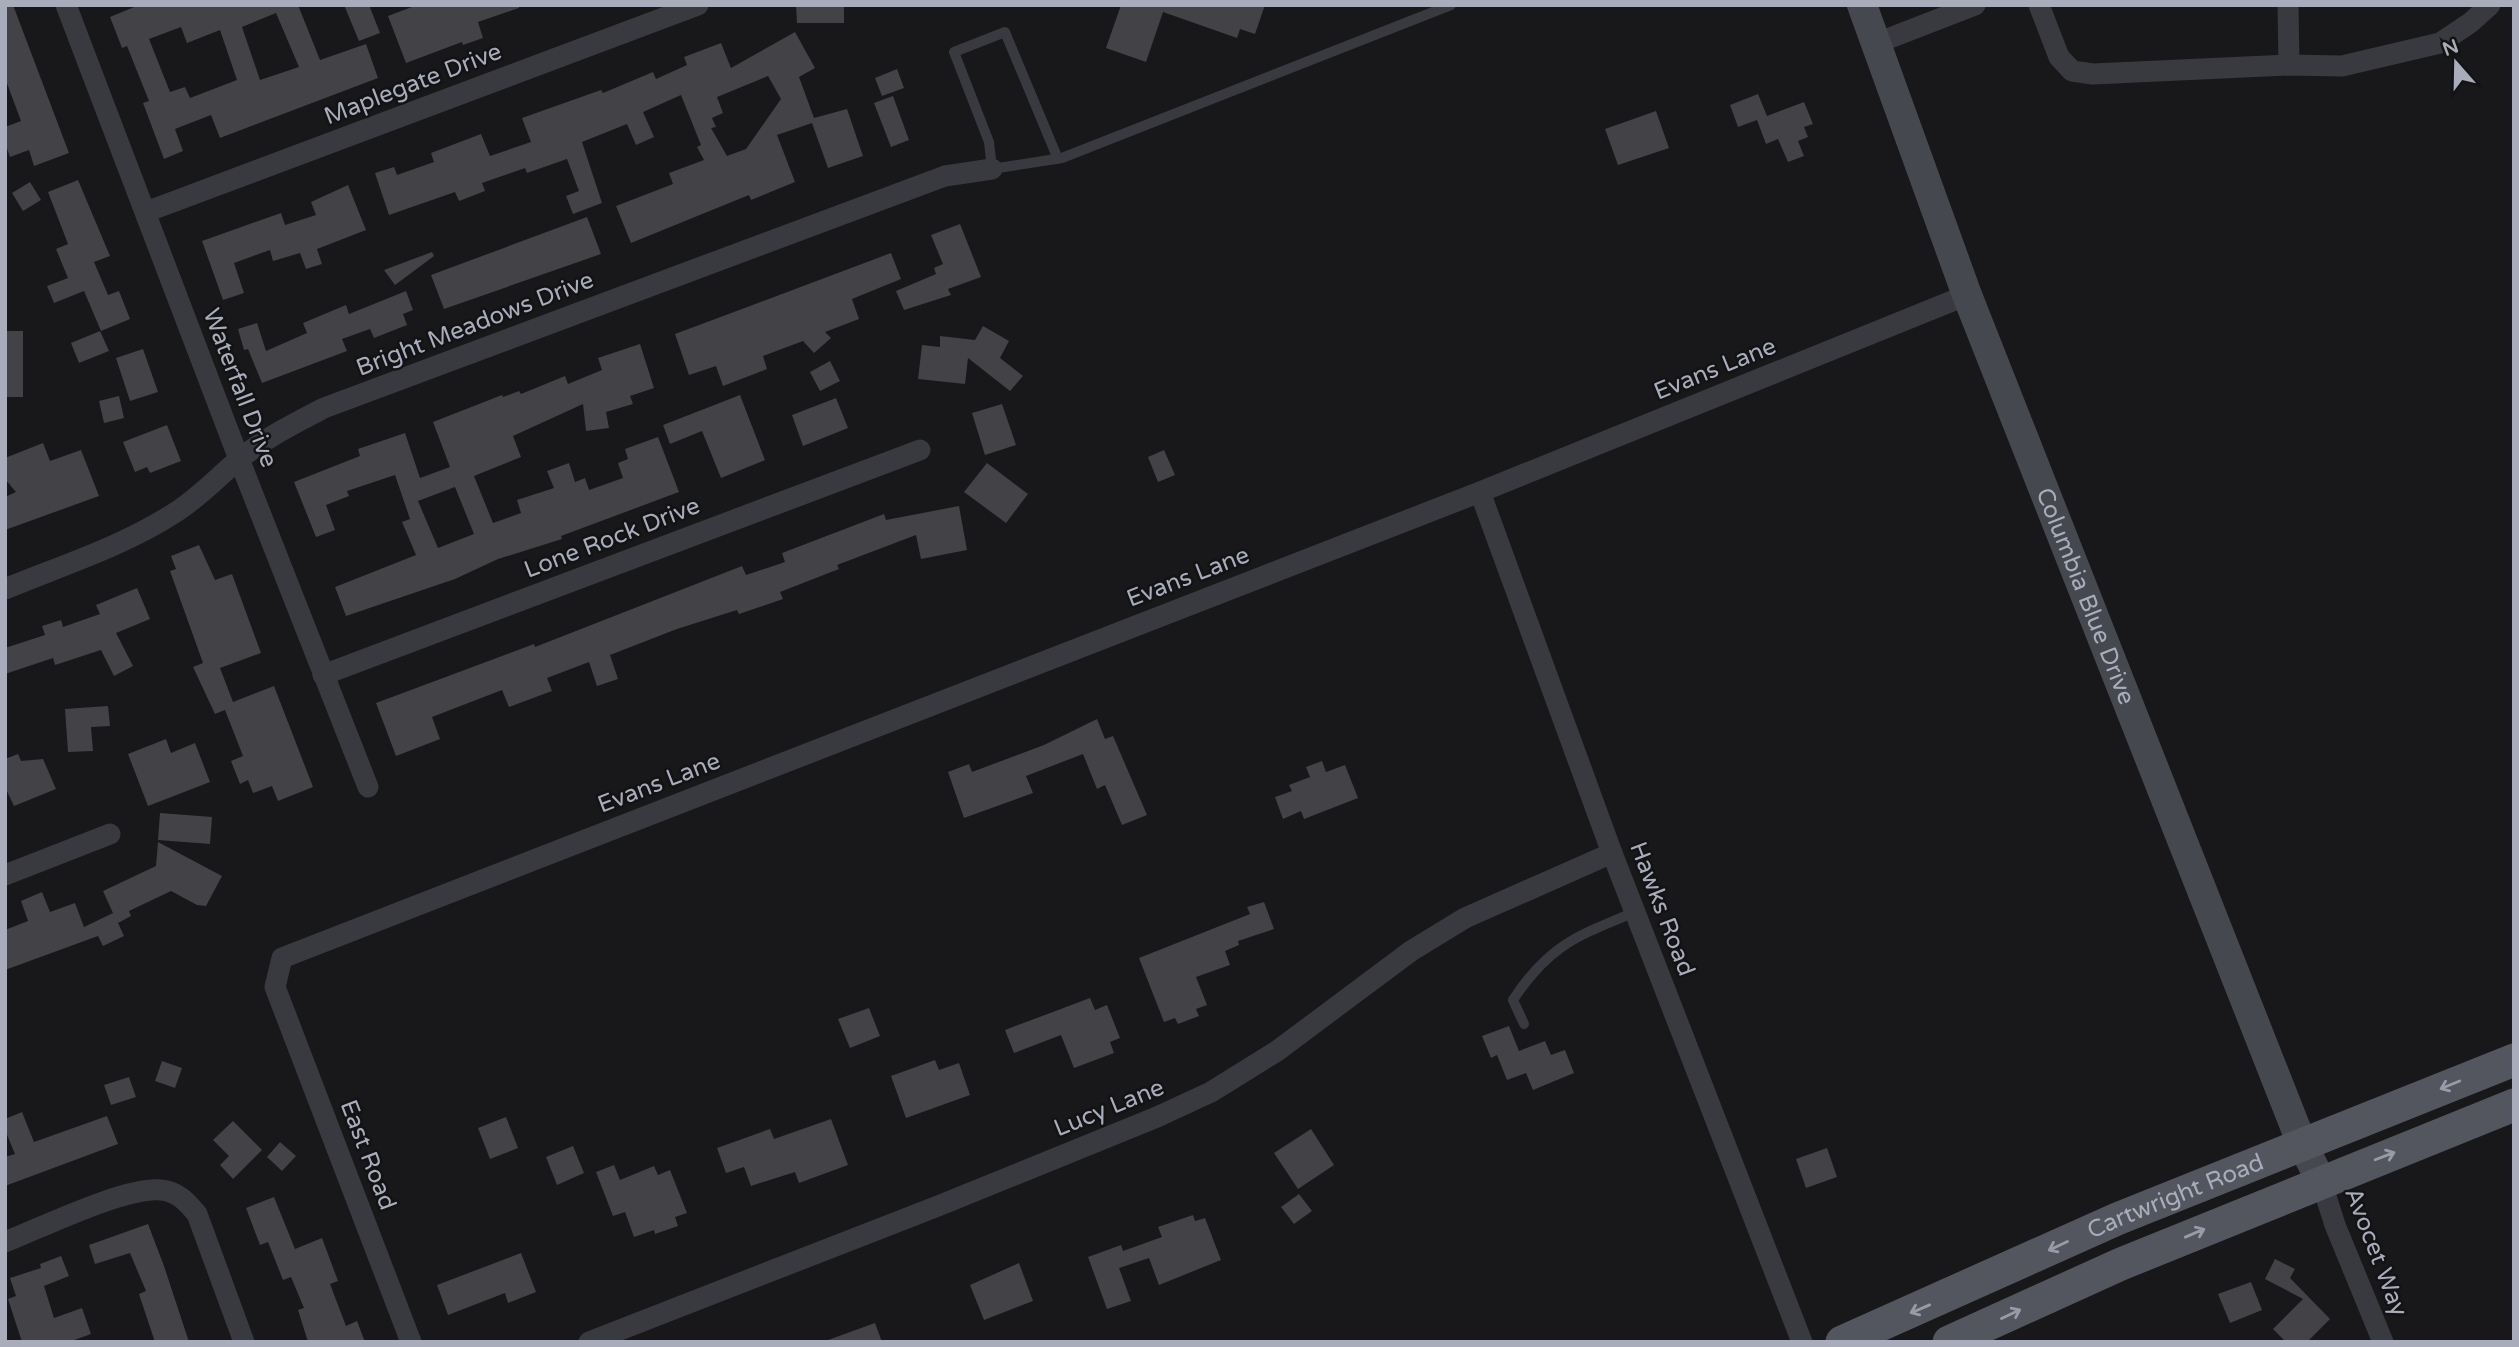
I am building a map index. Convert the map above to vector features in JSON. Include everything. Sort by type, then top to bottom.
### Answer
[{"type":"main road","name":"Cartwright Road","points":[[1842,1342],[2117,1219],[2514,1060]]},
{"type":"main road","name":"Cartwright Road","points":[[1949,1342],[2120,1264],[2514,1105]]},
{"type":"street","name":"Waterfall Drive","points":[[66,5],[239,459],[368,787]]},
{"type":"street","name":"Maplegate Drive","points":[[146,212],[698,5]]},
{"type":"street","name":"Columbia Blue Drive","points":[[1862,5],[1967,296],[2301,1144],[2321,1181]]},
{"type":"street","points":[[1877,43],[1975,5]]},
{"type":"street","points":[[2039,5],[2059,57],[2072,71],[2093,74],[2289,65],[2342,66],[2440,43],[2470,23],[2490,5]]},
{"type":"street","points":[[2288,5],[2289,65]]},
{"type":"street","name":"Bright Meadows Drive","points":[[5,589],[127,540],[205,492],[239,459],[286,428],[324,408],[944,176],[992,169]]},
{"type":"street","name":"Evans Lane","points":[[275,986],[282,958],[1480,492],[1967,296]]},
{"type":"street","name":"Lone Rock Drive","points":[[323,675],[920,450]]},
{"type":"street","name":"Hawks Road","points":[[1480,492],[1612,853],[1802,1342]]},
{"type":"street","points":[[5,875],[110,834]]},
{"type":"street","name":"Lucy Lane","points":[[589,1342],[973,1192],[1211,1092],[1277,1051],[1401,959],[1465,918],[1612,853]]},
{"type":"street","name":"East Road","points":[[275,986],[411,1342]]},
{"type":"street","name":"Avocet Way","points":[[2321,1181],[2335,1226],[2383,1342]]},
{"type":"street","points":[[5,1242],[136,1191],[163,1189],[185,1199],[197,1214],[243,1342]]},
{"type":"lane","points":[[1058,159],[1005,32],[954,52],[989,142],[992,169],[1058,159],[1451,5]]},
{"type":"lane","points":[[1524,1024],[1513,1000],[1548,954],[1589,931],[1635,912]]},
{"type":"building","points":[[5,5],[13,5],[69,153],[34,166],[29,150],[10,157],[5,143],[5,127],[21,121],[5,78]]},
{"type":"building","points":[[139,5],[298,5],[320,60],[366,44],[378,78],[220,138],[211,115],[175,129],[183,151],[164,159],[143,103],[149,101],[127,46],[122,48],[110,17]],"holes":[[[276,13],[299,67],[260,80],[242,27]],[[181,27],[187,43],[220,30],[237,80],[190,98],[185,87],[170,92],[149,39]]]},
{"type":"building","points":[[344,5],[369,5],[380,33],[359,41]]},
{"type":"building","points":[[417,5],[519,5],[519,8],[478,22],[483,38],[463,45],[462,42],[406,63],[388,16]]},
{"type":"building","points":[[796,5],[844,5],[844,23],[797,23]]},
{"type":"building","points":[[1121,5],[1265,5],[1255,34],[1240,29],[1237,38],[1163,12],[1146,62],[1106,48]]},
{"type":"building","points":[[795,32],[815,68],[799,77],[814,118],[847,109],[863,156],[828,168],[812,123],[777,135],[795,182],[751,200],[749,195],[631,243],[616,206],[673,184],[669,173],[704,160],[697,147],[701,145],[681,95],[643,112],[654,137],[636,145],[627,124],[582,142],[602,203],[573,214],[566,196],[579,191],[567,159],[527,173],[525,168],[482,183],[485,191],[459,201],[455,192],[389,215],[375,173],[394,167],[397,175],[434,162],[431,153],[481,134],[490,156],[531,142],[522,118],[601,90],[603,93],[653,72],[656,79],[687,65],[684,57],[721,43],[731,68]],"holes":[[[768,76],[781,99],[746,149],[727,156],[711,128],[716,127],[712,118],[723,113],[717,97]]]},
{"type":"building","points":[[897,69],[904,88],[882,96],[875,78]]},
{"type":"building","points":[[1758,94],[1767,116],[1804,102],[1813,124],[1804,127],[1808,137],[1798,141],[1804,156],[1788,162],[1778,139],[1766,144],[1757,120],[1738,127],[1730,105]]},
{"type":"building","points":[[893,96],[909,140],[891,147],[874,103]]},
{"type":"building","points":[[1656,111],[1669,148],[1618,165],[1605,129]]},
{"type":"building","points":[[78,180],[110,256],[94,262],[108,295],[119,291],[130,319],[101,331],[84,291],[54,303],[47,286],[68,278],[56,249],[68,244],[48,192]]},
{"type":"building","points":[[30,182],[41,200],[23,211],[12,193]]},
{"type":"building","points":[[348,185],[366,230],[317,249],[322,264],[306,269],[300,253],[273,261],[270,250],[234,263],[244,293],[223,300],[202,241],[281,213],[285,225],[316,215],[311,202]]},
{"type":"building","points":[[587,217],[601,254],[444,309],[431,275]]},
{"type":"building","points":[[960,224],[981,277],[948,289],[951,295],[904,310],[896,291],[936,274],[934,268],[943,264],[931,235]]},
{"type":"building","points":[[432,252],[434,256],[395,285],[384,270]]},
{"type":"building","points":[[891,253],[901,279],[852,299],[859,319],[825,332],[831,338],[814,353],[803,341],[763,356],[767,369],[723,386],[716,366],[689,375],[675,334]]},
{"type":"building","points":[[406,291],[413,310],[403,314],[407,325],[374,338],[370,329],[342,339],[347,351],[262,383],[248,349],[244,350],[238,329],[257,323],[266,351],[307,333],[303,323],[346,305],[349,314]]},
{"type":"building","points":[[983,326],[1009,341],[1000,358],[1023,376],[1010,391],[968,358],[965,384],[918,379],[922,345],[940,347],[940,336],[975,340]]},
{"type":"building","points":[[5,331],[23,331],[23,397],[5,397]]},
{"type":"building","points":[[100,331],[109,351],[79,363],[71,343]]},
{"type":"building","points":[[640,344],[654,388],[630,396],[633,404],[606,412],[609,428],[586,431],[583,404],[513,436],[521,457],[474,476],[493,523],[521,513],[517,500],[554,488],[547,471],[569,463],[575,482],[585,478],[589,490],[623,478],[618,463],[628,459],[625,449],[658,437],[679,492],[561,536],[562,539],[498,559],[455,579],[346,616],[335,587],[416,555],[402,522],[410,519],[395,475],[347,491],[349,496],[326,505],[335,530],[316,537],[294,482],[360,456],[358,449],[405,433],[420,478],[450,467],[433,422],[502,395],[503,397],[519,391],[521,394],[565,376],[568,384],[602,370],[598,358]],"holes":[[[455,487],[474,534],[438,548],[418,501]]]},
{"type":"building","points":[[143,349],[158,392],[130,401],[116,358]]},
{"type":"building","points":[[830,361],[840,381],[820,391],[810,372]]},
{"type":"building","points":[[740,395],[765,460],[721,478],[702,431],[670,444],[663,425]]},
{"type":"building","points":[[119,396],[124,418],[104,423],[99,401]]},
{"type":"building","points":[[836,398],[848,428],[803,446],[792,415]]},
{"type":"building","points":[[1002,404],[1016,445],[985,455],[972,413]]},
{"type":"building","points":[[167,425],[181,461],[150,473],[147,467],[135,472],[123,442]]},
{"type":"building","points":[[43,443],[50,461],[81,450],[99,496],[5,530],[5,497],[16,492],[5,479],[5,458]]},
{"type":"building","points":[[1164,450],[1175,475],[1158,482],[1148,457]]},
{"type":"building","points":[[987,463],[1028,494],[1006,523],[964,492]]},
{"type":"building","points":[[959,506],[967,550],[921,559],[916,535],[837,565],[839,569],[780,592],[783,599],[739,614],[737,610],[677,629],[610,655],[618,679],[597,686],[589,662],[547,678],[552,691],[509,707],[502,690],[432,717],[440,739],[396,756],[376,703],[534,644],[535,647],[742,566],[746,575],[785,562],[782,553],[884,514],[886,520]]},
{"type":"building","points":[[199,545],[215,580],[232,574],[261,653],[220,668],[233,702],[274,686],[313,787],[278,801],[272,786],[253,793],[248,780],[240,784],[231,761],[243,756],[225,710],[215,714],[193,667],[203,663],[170,571],[176,569],[171,556]]},
{"type":"building","points":[[137,588],[150,619],[116,633],[133,666],[114,676],[101,650],[55,665],[53,658],[5,674],[5,648],[45,635],[42,626],[61,620],[63,627],[100,614],[96,605]]},
{"type":"building","points":[[108,706],[110,726],[91,727],[93,751],[68,752],[65,709]]},
{"type":"building","points":[[1097,719],[1105,739],[1113,736],[1147,815],[1122,825],[1105,785],[1097,789],[1083,754],[1026,776],[1033,793],[964,818],[948,772],[969,764],[972,772],[1044,745]]},
{"type":"building","points":[[166,739],[171,753],[195,743],[210,782],[148,806],[128,754]]},
{"type":"building","points":[[18,754],[21,761],[43,759],[56,789],[14,806],[5,787],[5,759]]},
{"type":"building","points":[[1322,761],[1326,772],[1345,765],[1358,798],[1304,819],[1301,811],[1283,819],[1275,797],[1292,791],[1289,785],[1310,777],[1306,767]]},
{"type":"building","points":[[160,813],[212,817],[210,844],[158,840]]},
{"type":"building","points":[[158,842],[222,876],[206,906],[197,905],[171,891],[129,911],[131,916],[118,923],[124,936],[103,946],[98,936],[5,970],[5,930],[28,921],[21,901],[42,892],[50,912],[75,903],[84,927],[113,913],[103,891],[156,866]]},
{"type":"building","points":[[1264,902],[1274,929],[1238,941],[1239,945],[1225,951],[1230,965],[1196,977],[1207,1005],[1196,1009],[1199,1016],[1178,1024],[1175,1018],[1164,1022],[1139,958],[1250,914],[1247,907]]},
{"type":"building","points":[[1090,998],[1095,1010],[1107,1005],[1120,1038],[1110,1042],[1114,1053],[1074,1068],[1061,1035],[1014,1053],[1005,1030]]},
{"type":"building","points":[[869,1008],[880,1036],[850,1048],[838,1019]]},
{"type":"building","points":[[1509,1026],[1519,1051],[1545,1041],[1551,1055],[1565,1050],[1574,1073],[1533,1090],[1526,1073],[1507,1080],[1497,1055],[1491,1058],[1482,1036]]},
{"type":"building","points":[[935,1060],[939,1070],[959,1063],[970,1095],[906,1118],[891,1076]]},
{"type":"building","points":[[162,1061],[182,1068],[175,1088],[155,1081]]},
{"type":"building","points":[[129,1077],[136,1097],[111,1105],[104,1085]]},
{"type":"building","points":[[22,1112],[34,1142],[107,1116],[118,1144],[5,1186],[5,1157],[15,1154],[5,1130],[5,1119]]},
{"type":"building","points":[[506,1117],[518,1148],[490,1159],[478,1128]]},
{"type":"building","points":[[831,1119],[848,1165],[799,1183],[795,1172],[751,1186],[744,1167],[726,1173],[717,1148],[770,1129],[774,1139]]},
{"type":"building","points":[[233,1121],[262,1150],[233,1179],[220,1165],[229,1156],[213,1140]]},
{"type":"building","points":[[1311,1129],[1334,1165],[1298,1189],[1274,1153]]},
{"type":"building","points":[[280,1142],[296,1156],[282,1171],[267,1157]]},
{"type":"building","points":[[573,1146],[584,1173],[557,1185],[546,1157]]},
{"type":"building","points":[[1827,1148],[1837,1177],[1806,1188],[1796,1159]]},
{"type":"building","points":[[614,1165],[620,1180],[654,1166],[658,1175],[670,1170],[687,1213],[675,1217],[678,1226],[655,1234],[654,1230],[634,1237],[625,1212],[613,1216],[596,1172]]},
{"type":"building","points":[[1299,1194],[1312,1211],[1294,1224],[1281,1207]]},
{"type":"building","points":[[274,1197],[295,1249],[322,1238],[338,1281],[330,1284],[346,1326],[357,1321],[365,1342],[308,1342],[298,1310],[304,1308],[291,1277],[283,1280],[268,1242],[260,1245],[246,1208]]},
{"type":"building","points":[[1193,1215],[1195,1221],[1205,1218],[1221,1260],[1159,1285],[1149,1258],[1119,1268],[1131,1301],[1107,1309],[1088,1257],[1121,1245],[1123,1251],[1162,1237],[1158,1227]]},
{"type":"building","points":[[148,1224],[189,1342],[155,1342],[139,1294],[146,1291],[130,1253],[95,1264],[89,1245]]},
{"type":"building","points":[[521,1253],[536,1292],[508,1303],[505,1293],[448,1315],[437,1285]]},
{"type":"building","points":[[61,1256],[69,1276],[44,1286],[54,1318],[82,1308],[91,1334],[69,1342],[22,1342],[8,1299],[16,1296],[10,1278],[41,1268],[40,1264]]},
{"type":"building","points":[[2275,1259],[2295,1269],[2290,1278],[2330,1319],[2307,1342],[2286,1342],[2273,1329],[2303,1299],[2265,1279]]},
{"type":"building","points":[[1019,1263],[1033,1301],[984,1320],[970,1285]]},
{"type":"building","points":[[2251,1282],[2262,1310],[2230,1323],[2218,1294]]},
{"type":"building","points":[[875,1323],[882,1342],[828,1340]]}]
